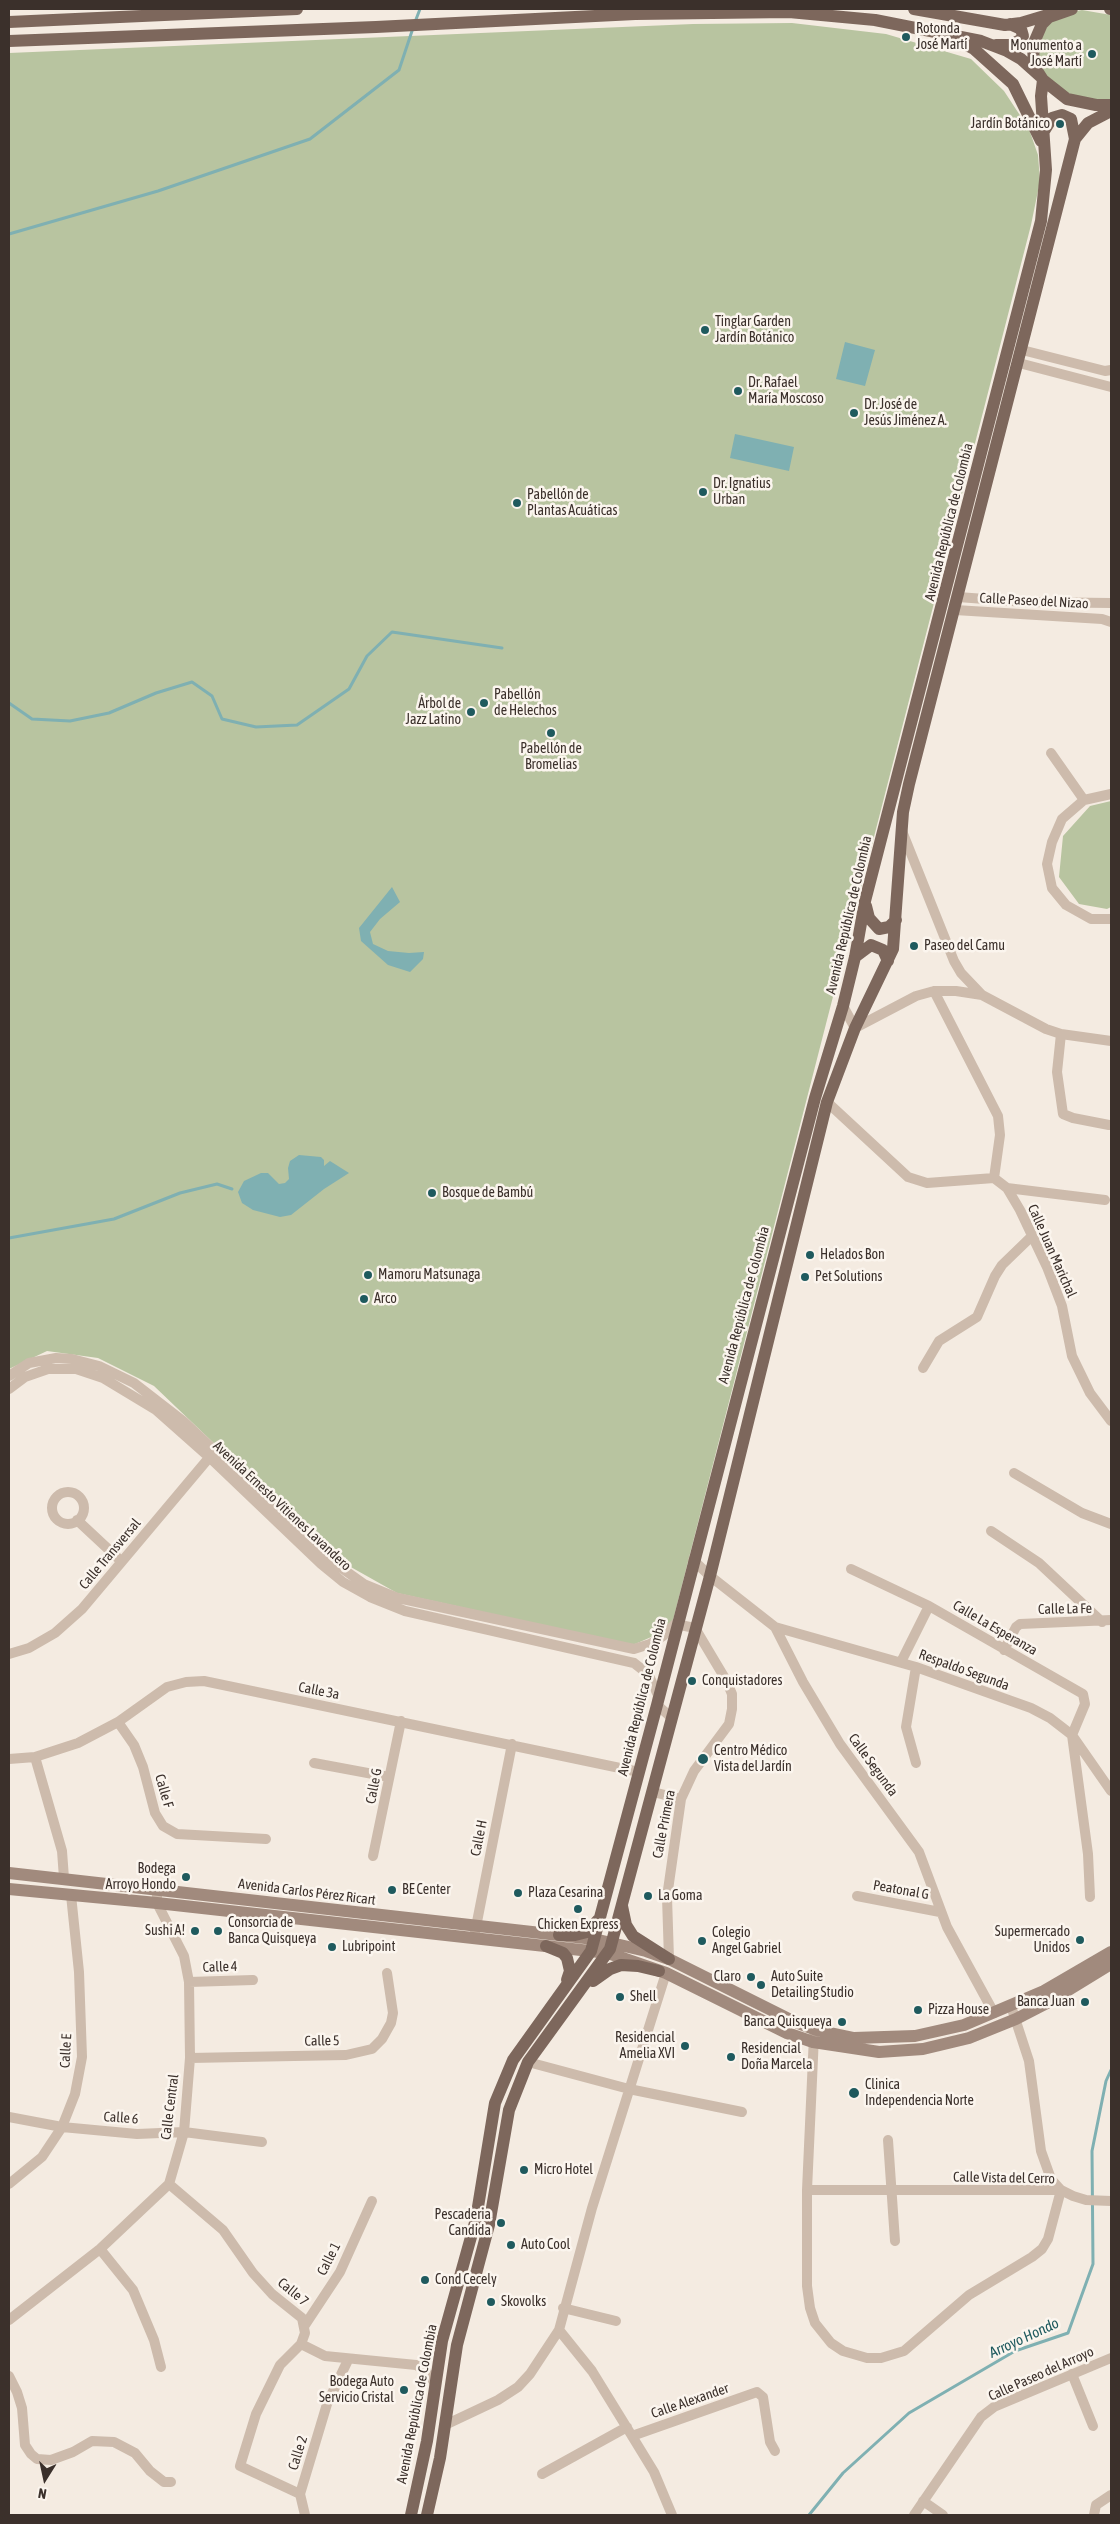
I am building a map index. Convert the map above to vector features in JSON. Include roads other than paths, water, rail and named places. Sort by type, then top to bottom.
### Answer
[{"type":"main road","points":[[9,22],[297,9]]},
{"type":"main road","points":[[9,41],[376,27],[635,14],[789,12],[875,20],[994,45],[1010,45],[1020,40],[1023,36],[1021,29],[1010,24],[914,9]]},
{"type":"main road","points":[[1010,24],[1067,10]]},
{"type":"main road","points":[[1041,78],[1034,66],[1032,56],[1035,35],[1042,24],[1067,10]]},
{"type":"main road","points":[[951,36],[974,49],[1013,84],[1033,122],[1044,149]]},
{"type":"main road","points":[[994,45],[1021,59],[1066,99],[1096,105],[1111,105]]},
{"type":"main road","name":"Avenida República de Colombia","points":[[411,2515],[427,2441],[442,2341],[476,2220],[495,2103],[512,2060],[563,1988],[601,1946],[601,1916],[815,1098],[843,1006],[855,957],[865,901],[1041,221],[1046,170],[1041,78]]},
{"type":"main road","name":"Avenida República de Colombia","points":[[427,2515],[457,2345],[489,2225],[509,2110],[528,2062],[579,1991],[622,1905],[710,1576],[827,1102],[855,1028],[893,949],[903,812],[911,774],[1019,363],[1075,139],[1088,123],[1111,111]]},
{"type":"main road","points":[[1044,131],[1052,118],[1056,115],[1062,115],[1071,119],[1075,139]]},
{"type":"main road","points":[[865,901],[869,918],[874,926],[885,929],[896,920]]},
{"type":"main road","points":[[855,957],[871,945],[884,950],[888,961]]},
{"type":"main road","name":"Avenida Carlos Pérez Ricart","points":[[9,1873],[157,1889],[475,1933],[546,1946],[601,1946]]},
{"type":"main road","name":"Avenida Carlos Pérez Ricart","points":[[9,1890],[475,1933],[559,1935],[601,1946]]},
{"type":"main road","points":[[622,1905],[626,1925],[633,1936],[669,1959],[795,2022],[814,2036],[880,2052],[924,2049],[970,2038],[1016,2019],[1111,1964]]},
{"type":"main road","points":[[559,1935],[575,1936],[587,1932],[593,1928],[601,1916]]},
{"type":"main road","points":[[546,1946],[563,1953],[570,1965],[568,1978],[563,1988]]},
{"type":"main road","points":[[601,1946],[669,1959]]},
{"type":"main road","points":[[601,1946],[663,1972],[787,2033],[854,2038],[896,2038],[942,2031],[1011,2006],[1066,1979],[1111,1952]]},
{"type":"main road","points":[[579,1991],[604,1972],[620,1965],[638,1966],[663,1972]]},
{"type":"street","points":[[1022,350],[1105,371],[1111,370]]},
{"type":"street","points":[[1019,363],[1111,387]]},
{"type":"street","name":"Calle Paseo del Nizao","points":[[958,597],[1025,602],[1111,603]]},
{"type":"street","name":"Calle Paseo del Nizao","points":[[955,610],[1102,619],[1111,622]]},
{"type":"street","points":[[1051,752],[1084,800]]},
{"type":"street","points":[[1111,794],[1084,800],[1062,820],[1052,842],[1047,864],[1052,888],[1066,905],[1091,919],[1111,919]]},
{"type":"street","points":[[902,831],[954,961],[961,973],[982,995]]},
{"type":"street","points":[[827,1102],[908,1177],[927,1183],[994,1178],[1000,1135],[998,1116],[934,991]]},
{"type":"street","points":[[843,1006],[855,1028],[916,996],[934,991],[956,991],[982,995],[1061,1034],[1111,1041]]},
{"type":"street","points":[[1061,1034],[1057,1072],[1063,1114],[1073,1118],[1109,1125]]},
{"type":"street","name":"Calle Juan Marichal","points":[[994,1178],[1007,1188],[1032,1236],[1062,1306],[1072,1356],[1090,1393],[1111,1421]]},
{"type":"street","points":[[1007,1188],[1105,1200]]},
{"type":"street","points":[[923,1368],[939,1342],[977,1317],[1002,1264],[1032,1236]]},
{"type":"street","name":"Avenida Ernesto Vitienes Lavandero","points":[[9,1376],[29,1364],[56,1358],[72,1358],[99,1366],[152,1395],[312,1549],[364,1584],[435,1613],[520,1637],[634,1663],[643,1668],[651,1678],[658,1695],[657,1705]]},
{"type":"street","name":"Avenida Ernesto Vitienes Lavandero","points":[[9,1389],[25,1378],[48,1369],[62,1368],[91,1372],[122,1388],[156,1410],[212,1454]]},
{"type":"street","name":"Calle Transversal","points":[[9,1654],[29,1648],[55,1632],[82,1609],[212,1454]]},
{"type":"street","points":[[1014,1473],[1082,1513],[1111,1524]]},
{"type":"street","points":[[77,1520],[121,1561]]},
{"type":"street","points":[[991,1531],[1039,1563],[1106,1621]]},
{"type":"street","name":"Calle Segunda","points":[[693,1560],[710,1576],[775,1627],[803,1682],[840,1744],[919,1852],[940,1912],[994,2013]]},
{"type":"street","name":"Calle La Esperanza","points":[[851,1569],[929,1606],[1084,1694],[1085,1704],[1072,1735]]},
{"type":"street","points":[[901,1662],[929,1606]]},
{"type":"street","name":"Avenida Ernesto Vitienes Lavandero","points":[[435,1613],[522,1627],[634,1649],[650,1644],[677,1624]]},
{"type":"street","name":"Calle La Fe","points":[[1004,1650],[1016,1627],[1020,1624],[1106,1621]]},
{"type":"street","points":[[677,1624],[695,1628]]},
{"type":"street","points":[[520,1637],[522,1627]]},
{"type":"street","name":"Respaldo Segunda","points":[[775,1627],[901,1662],[1031,1708],[1050,1718],[1072,1735],[1111,1791]]},
{"type":"street","name":"Calle Primera","points":[[669,1959],[667,1898],[681,1799],[694,1771],[729,1724],[732,1709],[732,1694],[726,1680],[695,1628]]},
{"type":"street","points":[[916,1667],[906,1727],[916,1763]]},
{"type":"street","name":"Calle 3a","points":[[9,1760],[35,1757],[78,1743],[118,1722],[167,1687],[186,1682],[204,1681],[639,1772]]},
{"type":"street","points":[[657,1705],[672,1718]]},
{"type":"street","name":"Calle G","points":[[373,1856],[401,1721]]},
{"type":"street","name":"Calle F","points":[[118,1722],[134,1745],[143,1767],[155,1813],[163,1826],[177,1834],[266,1839]]},
{"type":"street","points":[[1072,1735],[1088,1854],[1090,1897]]},
{"type":"street","name":"Calle H","points":[[475,1933],[512,1744]]},
{"type":"street","points":[[35,1757],[62,1851],[64,1878]]},
{"type":"street","points":[[314,1763],[390,1777]]},
{"type":"street","points":[[653,1792],[681,1799]]},
{"type":"street","name":"Calle Central","points":[[157,1889],[157,1903],[184,1956],[189,1982],[190,2058],[184,2132],[170,2184]]},
{"type":"street","name":"Calle E","points":[[9,2184],[42,2157],[62,2127],[75,2094],[82,2057],[79,1972],[71,1895]]},
{"type":"street","name":"Peatonal G","points":[[857,1896],[940,1912]]},
{"type":"street","points":[[444,2425],[498,2400],[518,2387],[540,2360],[559,2330],[563,2308],[629,2089],[655,2014],[663,1972]]},
{"type":"street","name":"Calle 5","points":[[190,2058],[346,2055],[372,2049],[382,2039],[391,2023],[393,2013],[387,1973]]},
{"type":"street","name":"Calle 4","points":[[189,1982],[253,1980]]},
{"type":"street","points":[[1011,2006],[1028,2061],[1041,2151],[1051,2179],[1061,2190],[1073,2196],[1086,2200],[1111,2201]]},
{"type":"street","name":"Calle Vista del Cerro","points":[[807,2190],[1061,2190],[1048,2239],[1042,2249],[969,2295],[904,2351],[881,2358],[855,2356],[831,2343],[815,2323],[811,2312],[807,2286],[807,2190],[814,2036]]},
{"type":"street","points":[[528,2062],[629,2089],[742,2112]]},
{"type":"street","name":"Calle 6","points":[[9,2117],[62,2127],[137,2134],[184,2132],[262,2142]]},
{"type":"street","points":[[888,2140],[890,2191],[895,2241]]},
{"type":"street","points":[[9,2320],[100,2249],[170,2184]]},
{"type":"street","name":"Calle 7","points":[[170,2184],[223,2230],[252,2273],[272,2294],[302,2318],[305,2325],[301,2344]]},
{"type":"street","name":"Calle 1","points":[[305,2325],[340,2272],[372,2201]]},
{"type":"street","points":[[100,2249],[133,2290],[154,2340],[161,2367]]},
{"type":"street","points":[[563,2308],[616,2321]]},
{"type":"street","points":[[559,2330],[592,2371],[626,2426],[654,2472],[672,2515]]},
{"type":"street","points":[[301,2344],[325,2356],[348,2360],[416,2365],[426,2371],[435,2383]]},
{"type":"street","name":"Calle 2","points":[[301,2344],[280,2365],[256,2414],[240,2466],[300,2494],[327,2404],[348,2360]]},
{"type":"street","name":"Calle Paseo del Arroyo","points":[[914,2515],[981,2417],[994,2407],[1111,2358]]},
{"type":"street","points":[[1072,2374],[1093,2426]]},
{"type":"street","points":[[9,2376],[22,2408],[25,2445],[37,2459],[51,2460],[92,2441],[114,2442],[135,2453],[150,2471],[164,2482],[172,2482]]},
{"type":"street","name":"Calle Alexander","points":[[632,2436],[757,2392],[763,2397],[770,2442],[775,2451]]},
{"type":"street","points":[[542,2474],[626,2426]]},
{"type":"street","points":[[300,2494],[305,2515]]},
{"type":"street","points":[[1094,2515],[1096,2505],[1111,2495]]},
{"type":"street","points":[[923,2501],[943,2515]]},
{"type":"water","points":[[845,342],[875,350],[865,386],[836,379]]},
{"type":"water","points":[[735,434],[794,447],[789,471],[730,458]]},
{"type":"water","points":[[392,887],[400,902],[380,919],[370,932],[373,944],[388,951],[424,952],[423,959],[410,972],[388,965],[361,941],[359,928]]},
{"type":"water","points":[[299,1155],[321,1157],[324,1160],[324,1166],[330,1161],[349,1173],[324,1189],[291,1215],[280,1217],[253,1210],[242,1203],[238,1192],[244,1181],[261,1173],[268,1173],[279,1184],[285,1183],[289,1179],[288,1168],[290,1161]]},
{"type":"waterway","points":[[415,22],[420,9]]},
{"type":"waterway","points":[[9,234],[158,191],[310,139],[399,70],[413,28]]},
{"type":"waterway","points":[[9,703],[32,719],[70,721],[109,713],[156,693],[192,682],[212,696],[222,719],[256,727],[297,725],[349,689],[367,656],[392,632],[502,648]]},
{"type":"waterway","points":[[9,1238],[114,1219],[180,1193],[217,1184],[232,1189]]},
{"type":"waterway","name":"Arroyo Hondo","points":[[809,2515],[843,2473],[909,2413],[1015,2351],[1068,2333],[1093,2264],[1092,2151],[1106,2081],[1111,2070]]},
{"type":"place","name":"Rotonda José Martí","points":[[906,37]]},
{"type":"place","name":"Monumento a José Martí","points":[[1092,54]]},
{"type":"place","name":"Jardín Botánico","points":[[1060,124]]},
{"type":"place","name":"Tinglar Garden Jardín Botánico","points":[[705,330]]},
{"type":"place","name":"Dr. Rafael María Moscoso","points":[[738,391]]},
{"type":"place","name":"Dr. José de Jesús Jiménez A.","points":[[854,413]]},
{"type":"place","name":"Dr. Ignatius Urban","points":[[703,492]]},
{"type":"place","name":"Pabellón de Plantas Acuáticas","points":[[517,503]]},
{"type":"place","name":"Pabellón de Helechos","points":[[484,703]]},
{"type":"place","name":"Árbol de Jazz Latino","points":[[471,712]]},
{"type":"place","name":"Pabellón de Bromelias","points":[[551,733]]},
{"type":"place","name":"Paseo del Camu","points":[[914,946]]},
{"type":"place","name":"Bosque de Bambú","points":[[432,1193]]},
{"type":"place","name":"Helados Bon","points":[[810,1255]]},
{"type":"place","name":"Mamoru Matsunaga","points":[[368,1275]]},
{"type":"place","name":"Pet Solutions","points":[[805,1277]]},
{"type":"place","name":"Arco","points":[[364,1299]]},
{"type":"place","name":"Conquistadores","points":[[692,1681]]},
{"type":"place","name":"Centro Médico Vista del Jardín","points":[[703,1759]]},
{"type":"place","name":"Bodega Arroyo Hondo","points":[[186,1877]]},
{"type":"place","name":"BE Center","points":[[392,1890]]},
{"type":"place","name":"Plaza Cesarina","points":[[518,1893]]},
{"type":"place","name":"La Goma","points":[[648,1896]]},
{"type":"place","name":"Chicken Express","points":[[578,1909]]},
{"type":"place","name":"Sushi A!","points":[[195,1931]]},
{"type":"place","name":"Consorcia de Banca Quisqueya","points":[[218,1931]]},
{"type":"place","name":"Supermercado Unidos","points":[[1080,1940]]},
{"type":"place","name":"Colegio Angel Gabriel","points":[[702,1941]]},
{"type":"place","name":"Lubripoint","points":[[332,1947]]},
{"type":"place","name":"Claro","points":[[751,1977]]},
{"type":"place","name":"Auto Suite Detailing Studio","points":[[761,1985]]},
{"type":"place","name":"Shell","points":[[620,1997]]},
{"type":"place","name":"Banca Juan","points":[[1085,2002]]},
{"type":"place","name":"Pizza House","points":[[918,2010]]},
{"type":"place","name":"Banca Quisqueya","points":[[842,2022]]},
{"type":"place","name":"Residencial Amelia XVI","points":[[685,2046]]},
{"type":"place","name":"Residencial Doña Marcela","points":[[731,2057]]},
{"type":"place","name":"Clinica Independencia Norte","points":[[854,2093]]},
{"type":"place","name":"Micro Hotel","points":[[524,2170]]},
{"type":"place","name":"Pescaderia Candida","points":[[501,2223]]},
{"type":"place","name":"Auto Cool","points":[[511,2245]]},
{"type":"place","name":"Cond Cecely","points":[[425,2280]]},
{"type":"place","name":"Skovolks","points":[[491,2302]]},
{"type":"place","name":"Bodega Auto Servicio Cristal","points":[[404,2390]]}]
